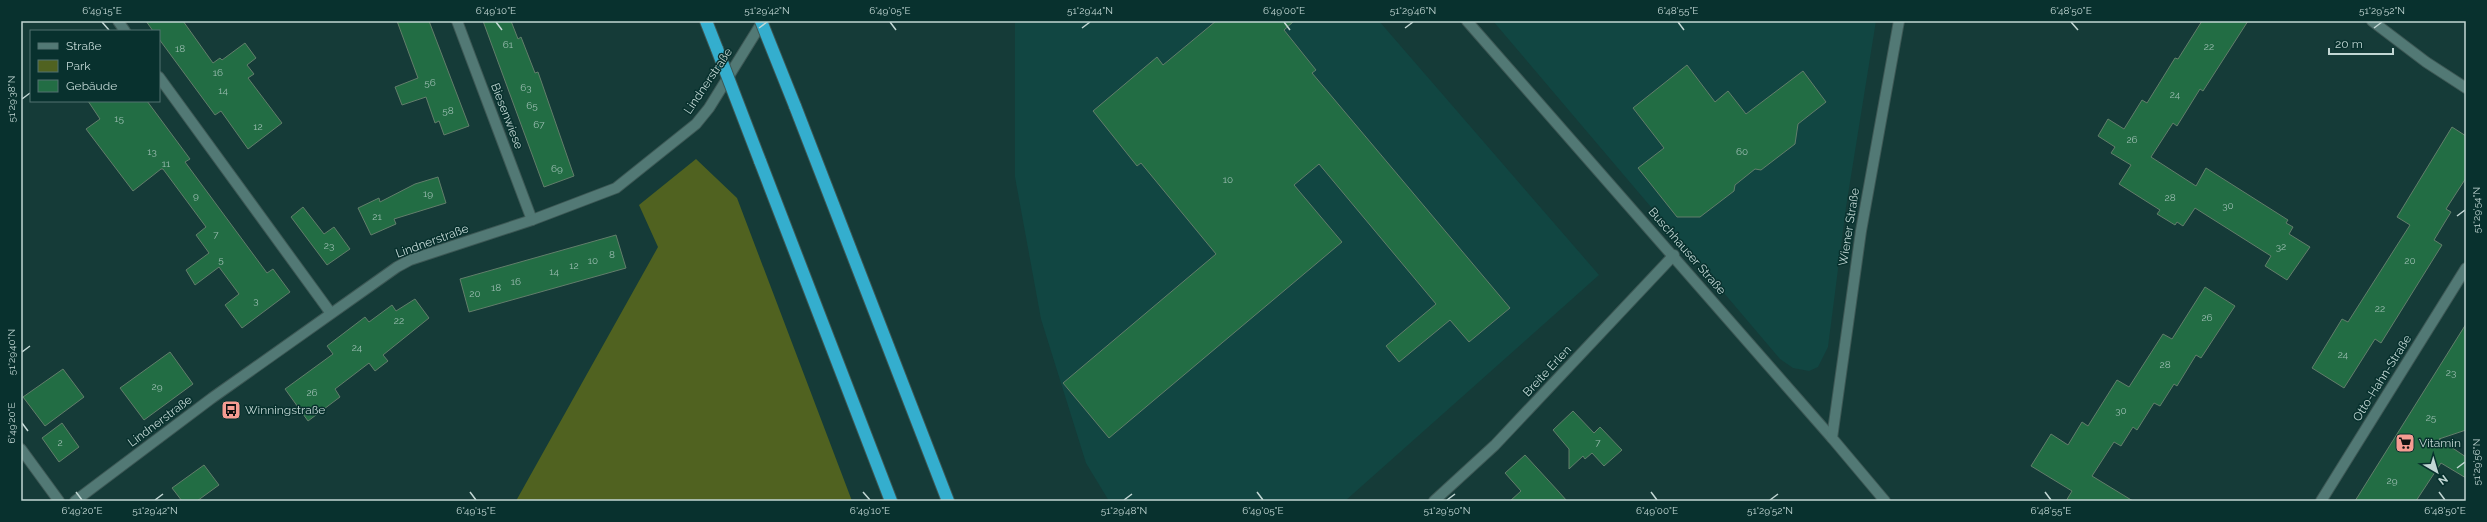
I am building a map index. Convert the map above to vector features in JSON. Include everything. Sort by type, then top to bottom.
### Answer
[{"type":"highway","points":[[706,21],[891,501]]},
{"type":"highway","points":[[762,21],[948,501]]},
{"type":"street","points":[[118,21],[125,30]]},
{"type":"street","name":"Biesenwiese","points":[[457,21],[532,220]]},
{"type":"street","name":"Lindnerstraße","points":[[75,501],[330,312],[410,260],[532,220],[616,188],[680,139],[709,108],[762,21]]},
{"type":"street","name":"Buschhauser Straße","points":[[1467,21],[1674,255],[1885,501]]},
{"type":"street","name":"Wiener Straße","points":[[1832,438],[1861,231],[1899,21]]},
{"type":"street","points":[[2372,21],[2426,62],[2466,88]]},
{"type":"street","points":[[160,78],[330,312]]},
{"type":"street","name":"Breite Erlen","points":[[1434,501],[1495,445],[1674,255]]},
{"type":"street","name":"Otto-Hahn-Straße","points":[[2320,501],[2466,268]]},
{"type":"street","points":[[21,449],[59,501]]},
{"type":"shaded area","points":[[1015,21],[1379,21],[1599,275],[1345,501],[1109,501],[1086,463],[1041,319],[1015,177]]},
{"type":"shaded area","points":[[1493,21],[1876,21],[1846,207],[1828,347],[1818,367],[1809,371],[1793,368],[1780,359]]},
{"type":"green space","points":[[696,159],[737,198],[852,501],[516,501],[658,247],[639,205]]},
{"type":"building","points":[[146,21],[183,21],[213,63],[220,58],[222,60],[245,43],[256,58],[247,65],[254,74],[248,78],[282,123],[248,149],[221,111],[215,115],[160,40],[160,30],[152,30]]},
{"type":"building","points":[[397,21],[429,21],[469,126],[444,135],[439,121],[435,123],[426,97],[402,105],[395,87],[418,78]]},
{"type":"building","points":[[483,21],[511,21],[518,39],[521,37],[535,73],[538,72],[574,176],[544,187]]},
{"type":"building","points":[[1216,21],[1294,21],[1284,30],[1316,70],[1312,73],[1510,308],[1469,342],[1450,320],[1399,362],[1386,346],[1436,304],[1319,164],[1294,185],[1342,242],[1109,438],[1063,383],[1216,254],[1141,163],[1137,166],[1093,111],[1157,57],[1163,65]]},
{"type":"building","points":[[2202,21],[2248,21],[2203,91],[2200,89],[2177,126],[2173,123],[2151,157],[2196,186],[2206,168],[2288,220],[2286,223],[2293,227],[2289,234],[2310,247],[2287,280],[2265,266],[2271,256],[2195,208],[2183,226],[2177,222],[2175,225],[2157,214],[2160,210],[2119,184],[2131,165],[2111,153],[2115,147],[2098,136],[2108,119],[2124,129],[2142,100],[2147,103],[2175,58],[2178,59]]},
{"type":"building","points":[[1687,65],[1715,102],[1728,91],[1746,114],[1803,71],[1826,102],[1798,124],[1795,144],[1761,170],[1755,169],[1735,185],[1734,191],[1700,217],[1677,217],[1638,168],[1664,148],[1633,108]]},
{"type":"building","points":[[89,102],[148,102],[190,159],[185,162],[267,273],[273,269],[290,292],[242,328],[225,305],[239,294],[219,267],[195,285],[186,270],[209,253],[196,235],[206,227],[163,169],[133,191],[86,129],[100,119]]},
{"type":"building","points":[[2452,127],[2466,136],[2466,178],[2446,209],[2451,212],[2434,240],[2442,245],[2381,343],[2375,339],[2344,388],[2312,368],[2342,319],[2348,322],[2410,225],[2397,217]]},
{"type":"building","points":[[438,177],[446,203],[394,219],[396,224],[371,235],[358,208],[379,198],[380,202],[415,184]]},
{"type":"building","points":[[303,207],[324,234],[334,227],[350,249],[327,265],[291,217]]},
{"type":"building","points":[[616,235],[626,268],[469,312],[460,279]]},
{"type":"building","points":[[2205,287],[2235,306],[2201,358],[2196,355],[2177,386],[2174,384],[2160,406],[2154,403],[2137,430],[2133,427],[2121,446],[2114,442],[2092,476],[2133,501],[2066,501],[2072,491],[2031,466],[2051,434],[2068,445],[2082,422],[2088,426],[2117,380],[2129,387],[2163,334],[2172,339]]},
{"type":"building","points":[[415,299],[429,318],[383,355],[388,361],[375,371],[369,363],[335,389],[340,397],[308,421],[285,389],[333,354],[327,346],[365,317],[369,322],[392,305],[396,311]]},
{"type":"building","points":[[2466,324],[2466,430],[2439,439],[2466,457],[2466,478],[2441,463],[2416,501],[2355,501]]},
{"type":"building","points":[[170,352],[193,384],[144,420],[120,388]]},
{"type":"building","points":[[63,369],[84,397],[45,426],[23,397]]},
{"type":"building","points":[[1573,411],[1594,433],[1600,427],[1622,450],[1604,466],[1592,453],[1585,459],[1583,456],[1569,469],[1569,449],[1553,430]]},
{"type":"building","points":[[62,423],[79,447],[59,462],[42,438]]},
{"type":"building","points":[[1525,455],[1567,501],[1510,501],[1521,491],[1505,473]]},
{"type":"building","points":[[204,465],[219,485],[197,501],[182,501],[172,488]]},
{"type":"place","name":"Winningstraße","points":[[231,410]]},
{"type":"place","name":"Vitamin","points":[[2405,443]]}]
